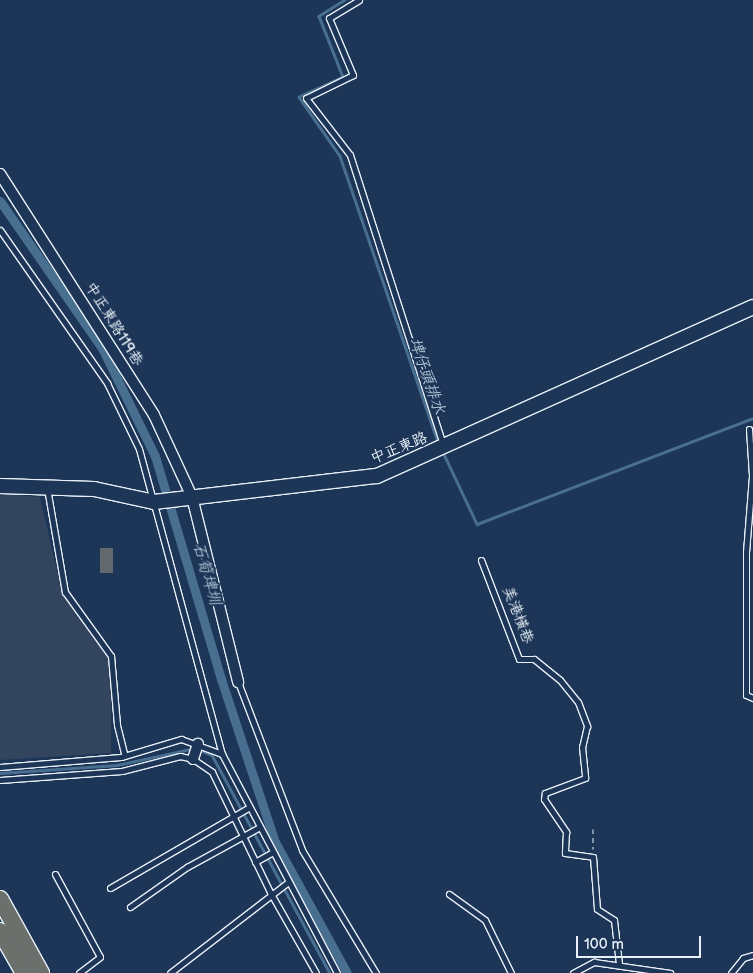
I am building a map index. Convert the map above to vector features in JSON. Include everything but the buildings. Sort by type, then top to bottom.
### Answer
[{"type":"main road","name":"中正東路","points":[[0,486],[94,489],[154,502],[377,476],[753,307]]},
{"type":"main road","points":[[0,899],[41,973]]},
{"type":"main road","points":[[0,931],[24,973]]},
{"type":"street","name":"中正東路119巷","points":[[0,174],[154,416],[192,497]]},
{"type":"street","points":[[192,497],[238,682]]},
{"type":"street","points":[[193,759],[198,744]]},
{"type":"lane","points":[[359,0],[329,18],[353,75],[306,98],[350,155],[444,447]]},
{"type":"lane","points":[[0,230],[107,383],[139,449],[222,754],[271,854],[337,973]]},
{"type":"lane","points":[[749,429],[752,485],[746,552],[746,695],[753,698]]},
{"type":"lane","points":[[47,488],[65,592],[112,656],[117,724],[124,754]]},
{"type":"lane","name":"美港橫巷","points":[[481,560],[519,659],[534,659],[560,680],[578,702],[587,726],[582,747],[585,778],[544,793],[544,799],[566,832],[565,853],[593,857]]},
{"type":"lane","points":[[238,682],[302,850],[376,973]]},
{"type":"lane","points":[[0,767],[124,754],[181,739],[222,754]]},
{"type":"lane","points":[[0,780],[122,771],[180,756],[193,759],[212,772],[270,892],[316,973]]},
{"type":"lane","points":[[110,888],[248,808]]},
{"type":"lane","points":[[130,907],[187,867],[258,828]]},
{"type":"lane","points":[[255,862],[271,854]]},
{"type":"lane","points":[[593,857],[597,910],[614,920],[619,964]]},
{"type":"lane","points":[[55,874],[100,957],[79,973]]},
{"type":"lane","points":[[170,973],[270,892],[287,882]]},
{"type":"lane","points":[[449,894],[484,920],[511,973]]},
{"type":"lane","points":[[731,973],[742,958],[753,955]]},
{"type":"lane","points":[[573,973],[594,962],[619,964],[670,973]]},
{"type":"path","points":[[593,829],[593,857]]},
{"type":"shaded area","points":[[0,494],[40,497],[61,588],[111,663],[111,753],[0,760]]},
{"type":"waterway","name":"埤仔頭排水","points":[[345,0],[319,16],[343,77],[299,97],[340,156],[438,442]]},
{"type":"waterway","name":"石筍埤圳","points":[[0,201],[103,350],[155,456],[221,679],[275,842],[347,973]]},
{"type":"waterway","name":"埤仔頭排水","points":[[443,452],[477,524],[753,418]]},
{"type":"waterway","points":[[0,773],[117,765],[195,748]]},
{"type":"waterway","points":[[200,750],[212,755],[330,973]]}]
